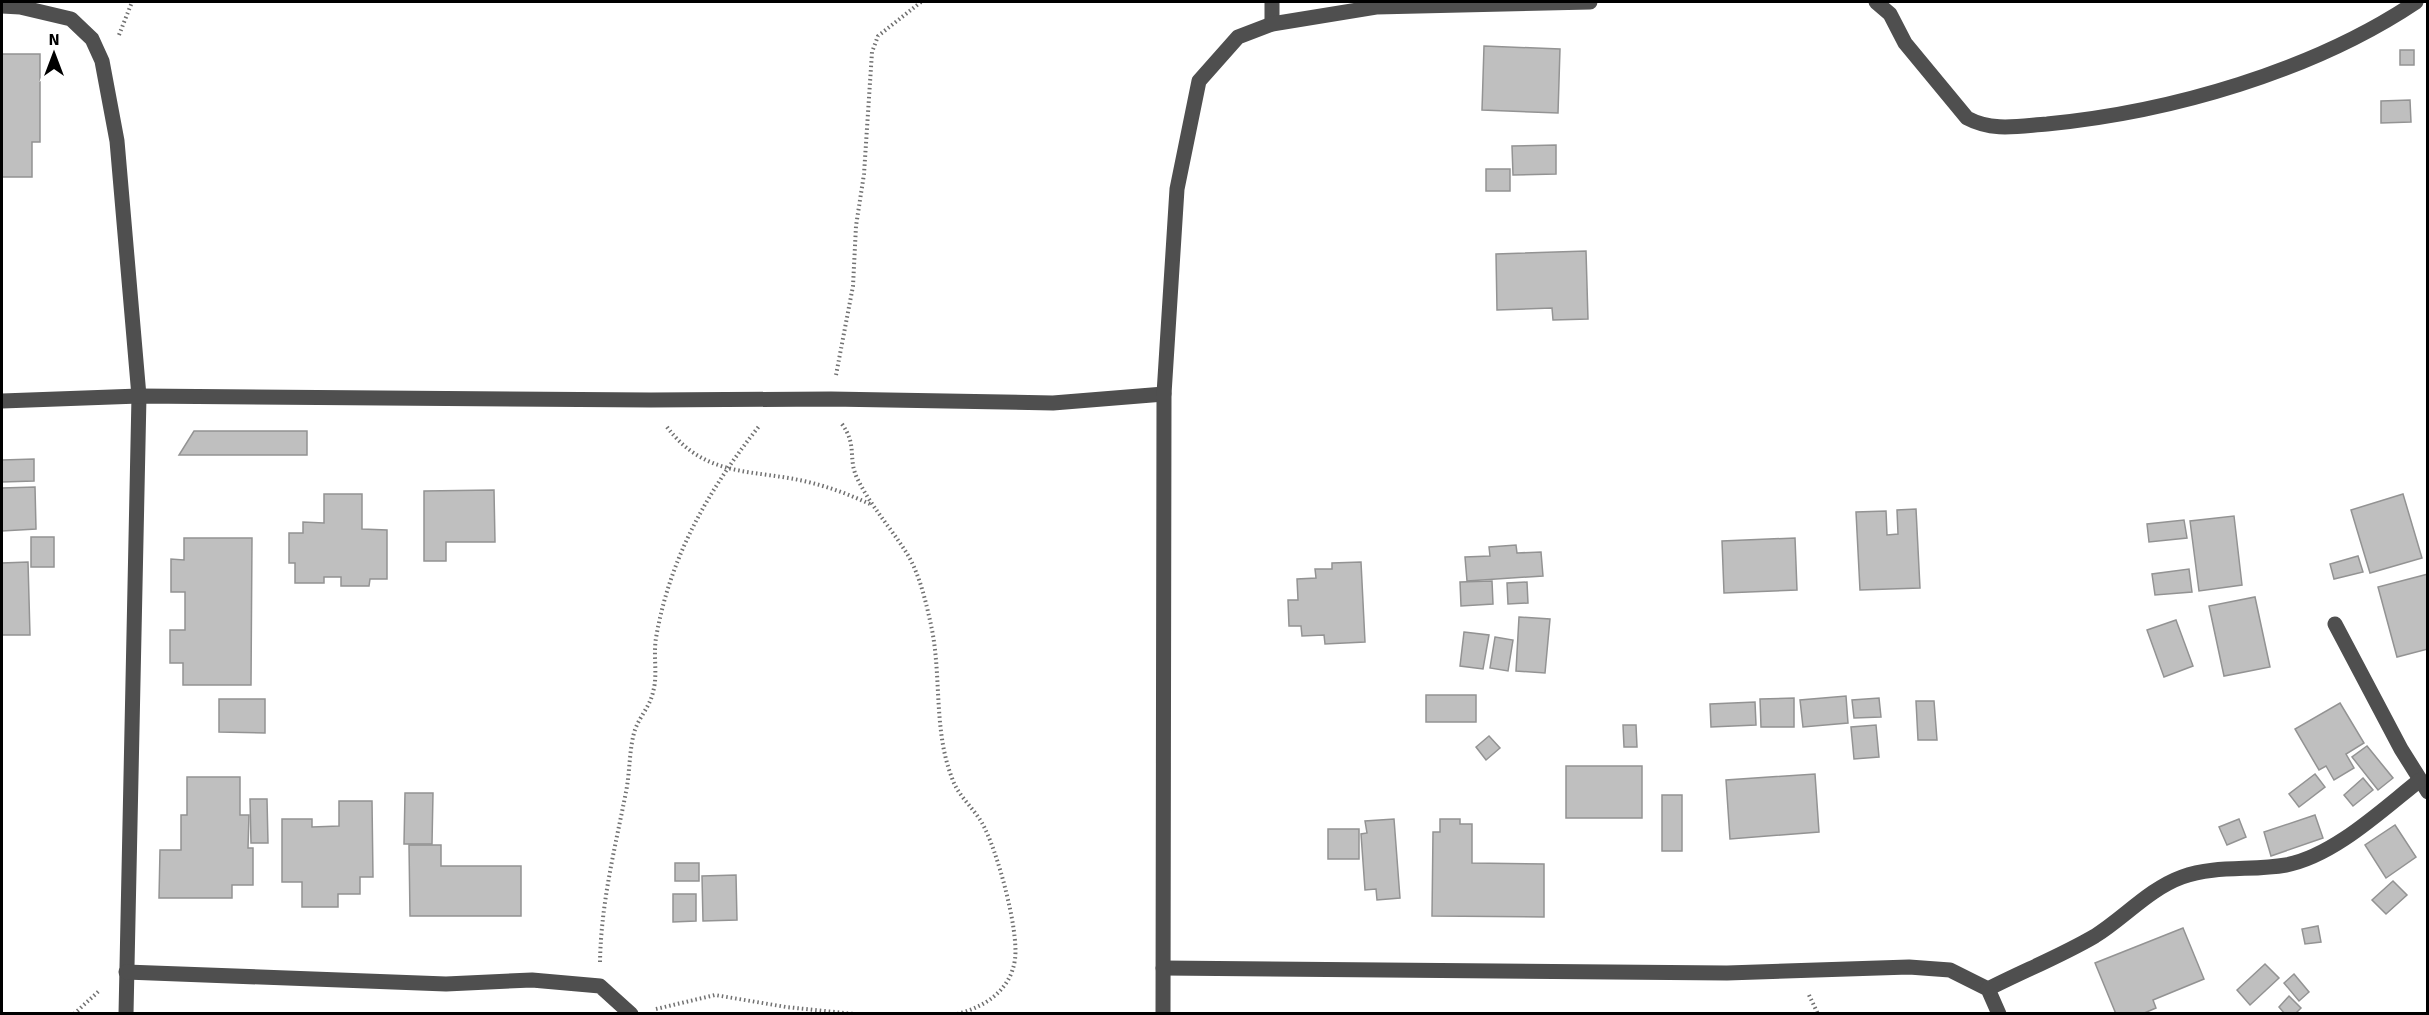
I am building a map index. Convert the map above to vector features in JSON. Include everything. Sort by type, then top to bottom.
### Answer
[{"type":"street","points":[[1272,2],[1272,24]]},
{"type":"street","points":[[1163,1014],[1164,394],[1178,189],[1199,81],[1238,37],[1272,24],[1376,7],[1590,2]]},
{"type":"street","points":[[1876,2],[1890,14],[1905,43],[1967,118],[1981,125],[2002,128],[2079,121],[2187,99],[2280,70],[2387,21],[2416,2]]},
{"type":"street","points":[[2,6],[20,7],[71,19],[92,39],[102,61],[117,141],[139,396],[126,1014]]},
{"type":"street","points":[[2,401],[139,396],[831,399],[1053,404],[1164,394]]},
{"type":"street","points":[[1988,989],[2096,936],[2154,892],[2181,877],[2213,870],[2286,865],[2304,860],[2424,786],[2336,624]]},
{"type":"street","points":[[1163,968],[1727,973],[1909,967],[1950,970],[1988,989],[1999,1014]]},
{"type":"street","points":[[126,972],[446,984],[532,980],[600,986],[631,1014]]},
{"type":"path","points":[[921,2],[878,36],[872,52],[864,174],[856,226],[853,286],[831,399],[839,420],[852,439],[854,471],[872,505],[907,554],[917,579],[932,626],[939,712],[952,778],[993,843],[1013,929],[1016,957],[1011,977],[1001,992],[972,1010],[957,1014]]},
{"type":"path","points":[[600,986],[602,921],[609,871],[627,789],[634,733],[653,694],[656,638],[668,584],[687,535],[726,469],[783,399]]},
{"type":"path","points":[[651,400],[678,441],[701,459],[726,469],[812,483],[872,505]]},
{"type":"path","points":[[650,1011],[715,995],[854,1014]]},
{"type":"building","points":[[1484,46],[1560,49],[1558,113],[1482,110]]},
{"type":"building","points":[[2400,50],[2414,50],[2414,65],[2400,65]]},
{"type":"building","points":[[2,54],[40,54],[40,142],[32,142],[32,177],[2,177]]},
{"type":"building","points":[[2410,100],[2411,122],[2381,123],[2381,101]]},
{"type":"building","points":[[1556,145],[1556,174],[1513,175],[1512,146]]},
{"type":"building","points":[[1486,169],[1510,169],[1510,191],[1486,191]]},
{"type":"building","points":[[1586,251],[1588,319],[1553,320],[1552,308],[1497,310],[1496,254]]},
{"type":"building","points":[[194,431],[307,431],[307,455],[179,455]]},
{"type":"building","points":[[34,459],[34,481],[2,482],[2,460]]},
{"type":"building","points":[[35,487],[36,529],[2,531],[2,488]]},
{"type":"building","points":[[494,490],[495,542],[446,542],[446,561],[424,561],[424,491]]},
{"type":"building","points":[[324,494],[362,494],[362,529],[387,530],[387,579],[370,579],[369,586],[341,586],[341,577],[324,577],[324,583],[295,583],[295,563],[289,563],[289,533],[303,533],[303,522],[324,523]]},
{"type":"building","points":[[2403,494],[2422,558],[2370,573],[2351,510]]},
{"type":"building","points":[[1916,509],[1920,588],[1860,590],[1856,512],[1886,511],[1887,535],[1898,534],[1897,510]]},
{"type":"building","points":[[2234,516],[2242,585],[2199,591],[2190,521]]},
{"type":"building","points":[[2184,520],[2187,538],[2149,542],[2147,524]]},
{"type":"building","points":[[31,537],[54,537],[54,567],[31,567]]},
{"type":"building","points":[[184,538],[252,538],[251,685],[183,685],[183,663],[170,663],[170,630],[185,630],[185,592],[171,592],[171,559],[184,560]]},
{"type":"building","points":[[1795,538],[1797,590],[1724,593],[1722,541]]},
{"type":"building","points":[[1516,545],[1517,553],[1541,552],[1543,576],[1467,581],[1465,557],[1490,556],[1489,547]]},
{"type":"building","points":[[2358,556],[2363,572],[2334,579],[2330,564]]},
{"type":"building","points":[[28,562],[30,635],[2,635],[2,563]]},
{"type":"building","points":[[1361,562],[1365,642],[1325,644],[1324,635],[1302,636],[1301,626],[1289,626],[1288,600],[1298,600],[1297,579],[1316,578],[1315,569],[1332,569],[1332,563]]},
{"type":"building","points":[[2189,569],[2192,592],[2155,595],[2152,574]]},
{"type":"building","points":[[2428,574],[2428,649],[2397,657],[2378,587]]},
{"type":"building","points":[[1492,581],[1493,604],[1461,606],[1460,582]]},
{"type":"building","points":[[1527,582],[1528,603],[1508,604],[1507,583]]},
{"type":"building","points":[[2255,597],[2270,667],[2224,676],[2209,606]]},
{"type":"building","points":[[1519,617],[1550,619],[1545,673],[1516,671]]},
{"type":"building","points":[[2176,620],[2193,666],[2164,677],[2147,630]]},
{"type":"building","points":[[1464,632],[1489,635],[1483,669],[1460,666]]},
{"type":"building","points":[[1495,637],[1513,640],[1508,671],[1490,668]]},
{"type":"building","points":[[1426,695],[1476,695],[1476,722],[1426,722]]},
{"type":"building","points":[[1846,696],[1848,723],[1803,727],[1800,700]]},
{"type":"building","points":[[1794,698],[1794,727],[1761,727],[1760,699]]},
{"type":"building","points":[[1879,698],[1881,717],[1854,718],[1852,700]]},
{"type":"building","points":[[219,699],[265,699],[265,733],[219,732]]},
{"type":"building","points":[[1916,701],[1934,701],[1937,740],[1918,740]]},
{"type":"building","points":[[1755,702],[1756,725],[1711,727],[1710,704]]},
{"type":"building","points":[[2340,703],[2364,743],[2346,754],[2354,768],[2334,780],[2326,766],[2319,770],[2295,729]]},
{"type":"building","points":[[1623,725],[1636,725],[1637,747],[1624,747]]},
{"type":"building","points":[[1876,725],[1879,757],[1854,759],[1851,727]]},
{"type":"building","points":[[1489,736],[1500,748],[1486,760],[1476,747]]},
{"type":"building","points":[[2367,746],[2393,778],[2378,790],[2352,757]]},
{"type":"building","points":[[1566,766],[1642,766],[1642,818],[1566,818]]},
{"type":"building","points":[[1815,774],[1819,832],[1730,839],[1726,780]]},
{"type":"building","points":[[2315,774],[2325,787],[2299,807],[2289,794]]},
{"type":"building","points":[[187,777],[240,777],[240,815],[249,815],[248,848],[253,848],[253,885],[232,885],[232,898],[159,898],[160,850],[181,850],[181,815],[187,815]]},
{"type":"building","points":[[2363,778],[2373,790],[2353,806],[2344,795]]},
{"type":"building","points":[[405,793],[433,793],[432,844],[404,844]]},
{"type":"building","points":[[1662,795],[1682,795],[1682,851],[1662,851]]},
{"type":"building","points":[[250,799],[267,799],[268,843],[251,843]]},
{"type":"building","points":[[339,801],[372,801],[373,877],[360,877],[360,894],[338,894],[338,907],[302,907],[302,882],[282,882],[282,819],[312,819],[312,827],[339,826]]},
{"type":"building","points":[[2315,815],[2323,838],[2271,856],[2264,832]]},
{"type":"building","points":[[1394,819],[1400,898],[1377,900],[1376,889],[1365,890],[1361,834],[1367,833],[1365,821]]},
{"type":"building","points":[[1440,819],[1460,819],[1460,824],[1472,824],[1472,863],[1544,864],[1544,917],[1432,916],[1433,832],[1440,832]]},
{"type":"building","points":[[2239,819],[2246,837],[2227,845],[2219,827]]},
{"type":"building","points":[[2395,825],[2416,857],[2386,878],[2365,845]]},
{"type":"building","points":[[1328,829],[1359,829],[1359,859],[1328,859]]},
{"type":"building","points":[[409,845],[441,845],[441,866],[521,866],[521,916],[410,916]]},
{"type":"building","points":[[675,863],[699,863],[699,881],[675,881]]},
{"type":"building","points":[[736,875],[737,920],[703,921],[702,876]]},
{"type":"building","points":[[2393,881],[2407,895],[2386,914],[2372,900]]},
{"type":"building","points":[[673,894],[696,894],[696,921],[673,922]]},
{"type":"building","points":[[2318,926],[2321,942],[2305,944],[2302,929]]},
{"type":"building","points":[[2183,928],[2204,979],[2153,1000],[2156,1008],[2142,1014],[2116,1014],[2095,963]]},
{"type":"building","points":[[2265,964],[2279,978],[2250,1005],[2237,990]]},
{"type":"building","points":[[2294,974],[2309,992],[2299,1001],[2284,983]]},
{"type":"building","points":[[2289,996],[2301,1008],[2295,1014],[2285,1014],[2279,1007]]}]
